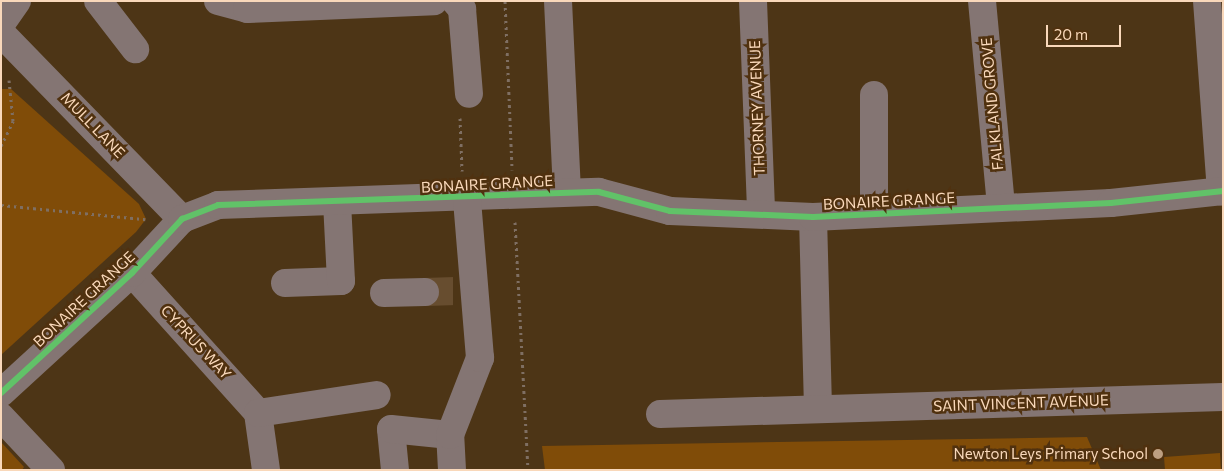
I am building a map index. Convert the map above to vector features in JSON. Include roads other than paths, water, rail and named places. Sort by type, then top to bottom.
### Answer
[{"type":"street","points":[[1,24],[17,1]]},
{"type":"street","points":[[98,1],[135,49]]},
{"type":"street","points":[[218,1],[247,10],[434,1]]},
{"type":"street","points":[[454,1],[462,8],[469,94]]},
{"type":"street","points":[[558,1],[567,192]]},
{"type":"street","name":"THORNEY AVENUE","points":[[753,1],[761,214]]},
{"type":"street","name":"FALKLAND GROVE","points":[[982,1],[1001,207]]},
{"type":"street","points":[[1207,1],[1222,191]]},
{"type":"street","name":"MULL LANE","points":[[9,39],[177,213]]},
{"type":"street","points":[[874,214],[875,96]]},
{"type":"street","name":"BONAIRE GRANGE","points":[[1,393],[132,273],[177,213],[218,205],[467,199],[567,192],[599,192],[670,212],[813,217],[1001,207],[1222,191]]},
{"type":"street","points":[[452,470],[450,435],[480,358],[465,291],[467,199]]},
{"type":"street","points":[[285,283],[341,281],[337,202]]},
{"type":"street","points":[[813,217],[818,409]]},
{"type":"street","name":"CYPRUS WAY","points":[[132,273],[258,413]]},
{"type":"street","points":[[384,293],[425,292]]},
{"type":"street","points":[[266,470],[258,413],[377,395]]},
{"type":"street","name":"SAINT VINCENT AVENUE","points":[[660,414],[1223,397]]},
{"type":"street","points":[[1,417],[51,470]]},
{"type":"street","points":[[395,470],[391,429],[450,435]]},
{"type":"tunnel","points":[[425,292],[456,291]]},
{"type":"place","name":"Newton Leys Primary School","points":[[1158,454]]}]
